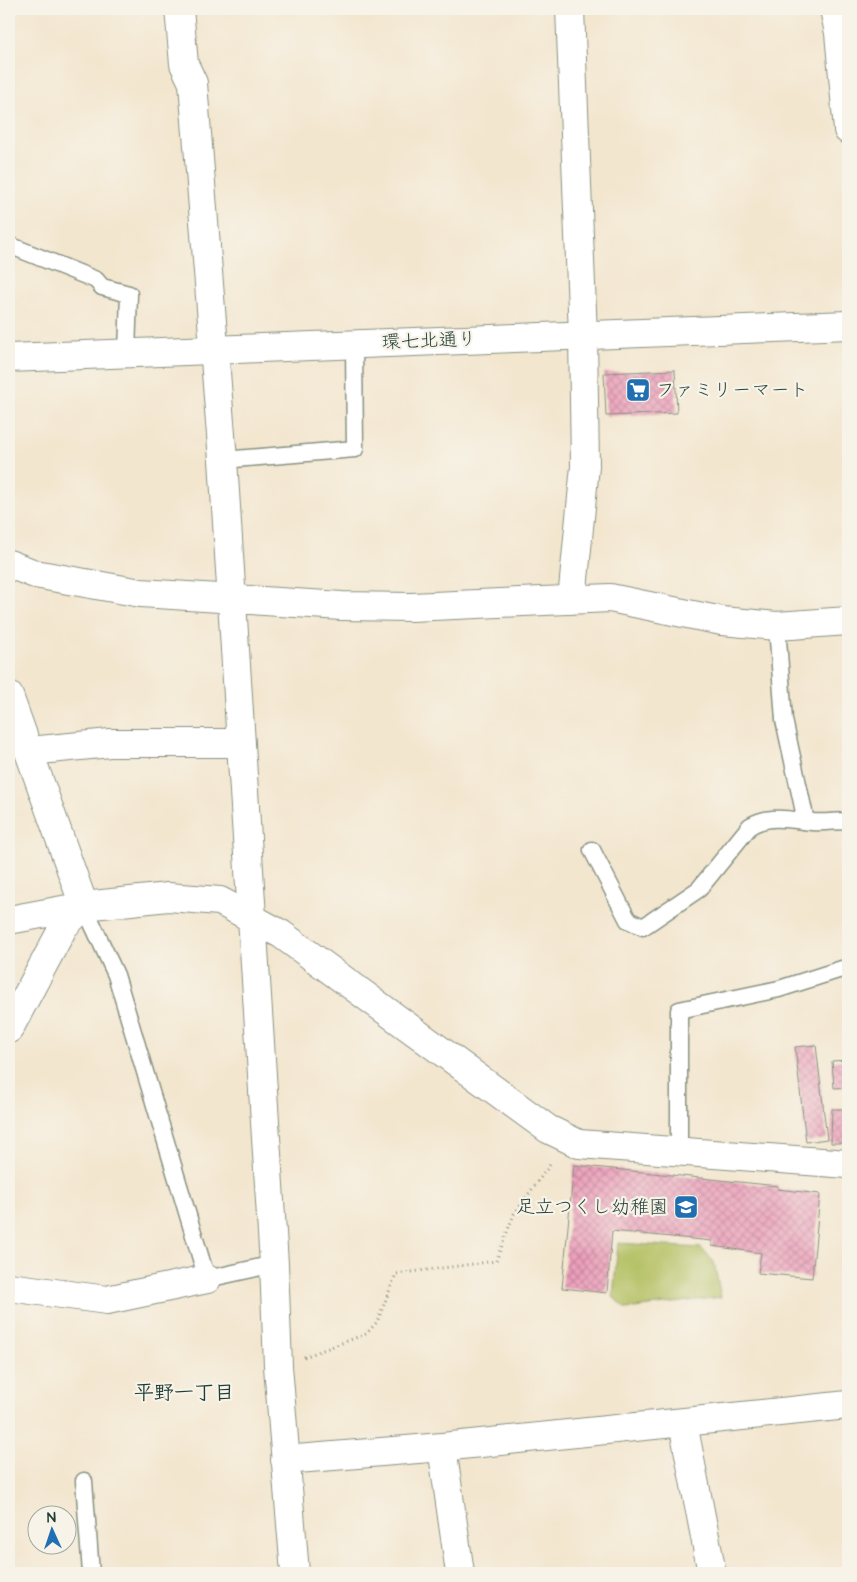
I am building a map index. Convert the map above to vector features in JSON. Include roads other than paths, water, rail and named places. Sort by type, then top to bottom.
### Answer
[{"type":"street","points":[[179,9],[184,64],[194,83],[223,460],[274,1264],[278,1366],[294,1573]]},
{"type":"street","points":[[570,9],[583,335],[586,466],[572,600]]},
{"type":"street","points":[[834,9],[839,33],[848,130]]},
{"type":"street","name":"環七北通り","points":[[9,358],[848,325]]},
{"type":"street","points":[[9,564],[36,574],[140,593],[342,606],[411,607],[610,598],[722,621],[777,626],[848,621]]},
{"type":"street","points":[[9,696],[84,906]]},
{"type":"street","points":[[30,751],[110,743],[241,743]]},
{"type":"street","points":[[9,920],[84,906],[168,897],[220,901],[281,934],[548,1129],[579,1144],[678,1153],[848,1164]]},
{"type":"street","points":[[9,1029],[64,926],[84,906]]},
{"type":"street","points":[[9,1287],[107,1300],[207,1279]]},
{"type":"street","points":[[285,1460],[442,1447],[848,1405]]},
{"type":"street","points":[[683,1423],[712,1573]]},
{"type":"street","points":[[442,1447],[460,1573]]},
{"type":"lane","points":[[9,245],[96,280],[102,287],[129,294],[127,353]]},
{"type":"lane","points":[[223,460],[355,449],[354,344]]},
{"type":"lane","points":[[777,626],[784,720],[806,821]]},
{"type":"lane","points":[[592,850],[628,920],[643,927],[699,889],[750,826],[759,820],[776,818],[806,821],[848,821]]},
{"type":"lane","points":[[84,906],[116,975],[207,1279],[274,1264]]},
{"type":"lane","points":[[678,1153],[679,1010],[779,989],[848,967]]},
{"type":"lane","points":[[84,1481],[91,1573]]},
{"type":"place","name":"ファミリーマート","points":[[638,390]]},
{"type":"place","name":"足立つくし幼稚園","points":[[686,1207]]},
{"type":"district","name":"平野一丁目","points":[[184,1393]]}]
